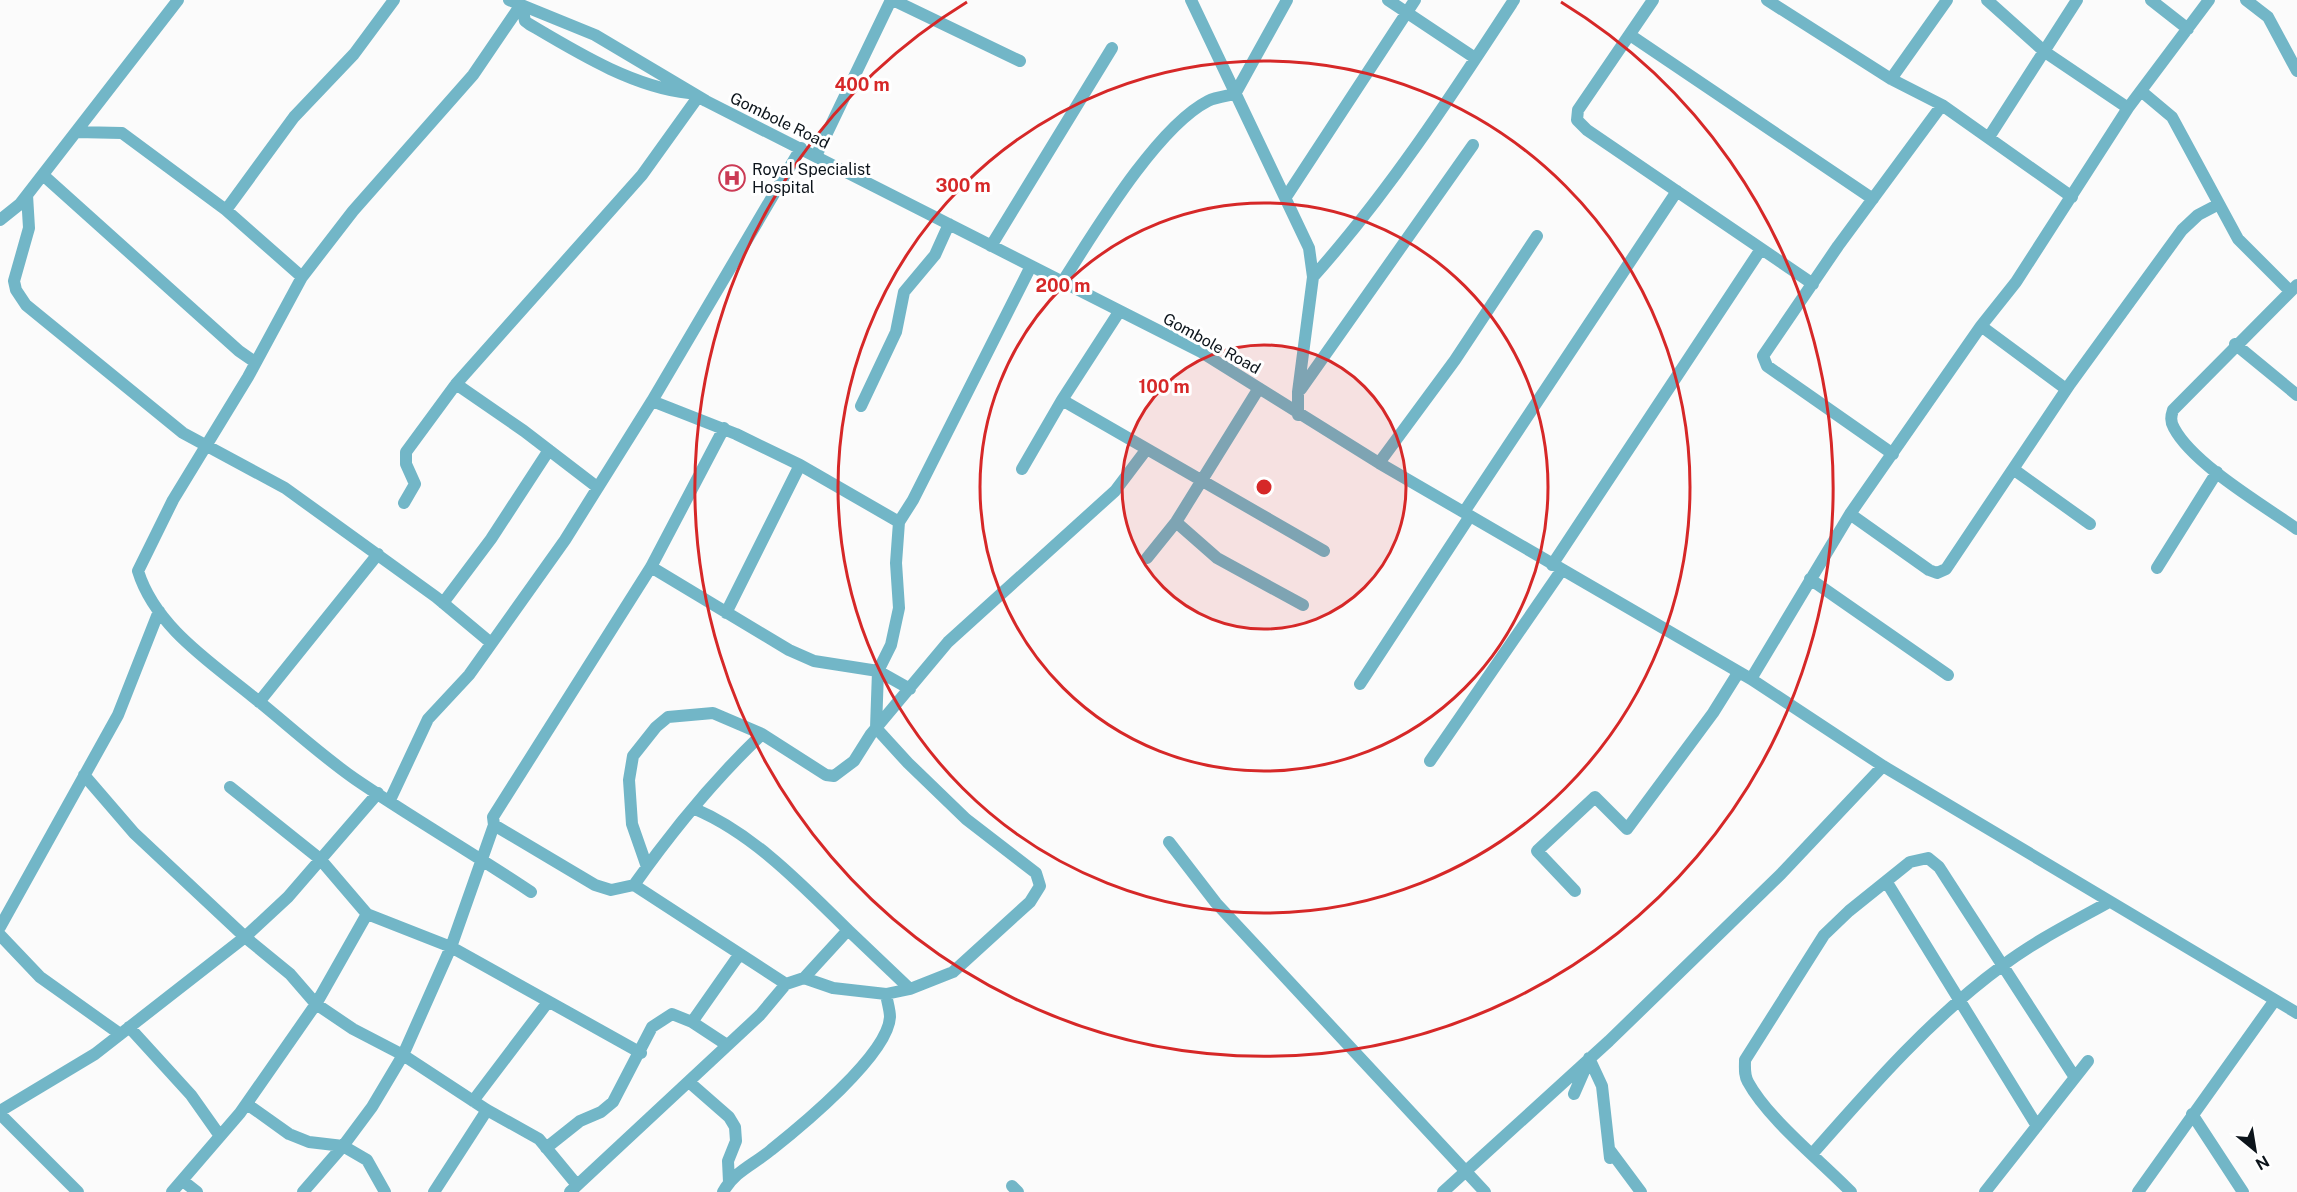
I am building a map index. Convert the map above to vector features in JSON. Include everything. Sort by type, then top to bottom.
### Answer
[{"type":"street","points":[[0,220],[27,195],[178,0]]},
{"type":"street","points":[[226,210],[294,117],[354,54],[394,0]]},
{"type":"street","points":[[816,156],[892,0],[1020,60]]},
{"type":"street","points":[[1191,0],[1309,248],[1314,277],[1298,392],[1298,415]]},
{"type":"street","points":[[1063,281],[1095,231],[1170,130],[1210,100],[1235,94],[1287,0]]},
{"type":"street","points":[[1388,0],[1475,58]]},
{"type":"street","points":[[1286,197],[1415,0]]},
{"type":"street","points":[[1314,277],[1393,178],[1514,0]]},
{"type":"street","points":[[1653,0],[1578,110],[1577,120],[1587,130],[1813,284]]},
{"type":"street","points":[[1767,0],[1785,5],[1891,79],[1942,105],[1960,120],[1989,137],[2072,197]]},
{"type":"street","points":[[1891,79],[1947,0]]},
{"type":"street","points":[[1987,0],[2045,52],[2128,108]]},
{"type":"street","points":[[1989,137],[2077,0]]},
{"type":"street","points":[[2151,0],[2188,29]]},
{"type":"street","points":[[1751,679],[1850,514],[1981,326],[2016,282],[2128,108],[2209,0]]},
{"type":"street","points":[[2246,0],[2268,17],[2297,71]]},
{"type":"street","points":[[404,503],[415,484],[406,464],[406,452],[456,384],[642,175],[696,95],[667,90],[617,70],[529,24],[525,21],[517,4]]},
{"type":"street","points":[[517,4],[474,75],[353,211],[302,278],[173,500],[138,571],[144,591],[175,631],[200,654],[353,777],[531,892]]},
{"type":"street","name":"Gombole Road","points":[[517,4],[595,35],[696,95],[1201,352],[1298,415],[1751,679],[1883,766],[2297,1013]]},
{"type":"street","points":[[1630,35],[1873,199]]},
{"type":"street","points":[[991,246],[1112,48]]},
{"type":"street","points":[[2141,90],[2172,117],[2238,239],[2294,288],[2235,344],[2173,410],[2171,418],[2174,428],[2217,472],[2297,529]]},
{"type":"street","points":[[1893,454],[1767,366],[1763,356],[1942,105]]},
{"type":"street","points":[[76,132],[122,133],[226,210],[302,278]]},
{"type":"street","points":[[1298,392],[1473,145]]},
{"type":"street","points":[[390,800],[428,719],[469,675],[565,540],[651,401],[801,148]]},
{"type":"street","points":[[43,174],[239,351],[255,362]]},
{"type":"street","points":[[1360,684],[1467,514],[1677,191]]},
{"type":"street","points":[[27,195],[29,228],[14,281],[16,290],[26,305],[183,433],[206,443],[285,488],[378,554],[491,643]]},
{"type":"street","points":[[1850,514],[1937,573],[1946,569],[2066,389],[2182,230],[2198,215],[2219,204]]},
{"type":"street","points":[[861,406],[896,332],[904,292],[935,255],[949,224]]},
{"type":"street","points":[[1379,463],[1455,360],[1537,236]]},
{"type":"street","points":[[1430,761],[1557,568],[1761,249]]},
{"type":"street","points":[[804,978],[833,988],[886,994],[910,989],[953,972],[1030,902],[1040,886],[1036,873],[966,819],[908,763],[876,728],[878,671],[891,645],[899,608],[896,563],[899,522],[913,500],[1031,266]]},
{"type":"street","points":[[1022,470],[1062,400],[1119,312]]},
{"type":"street","points":[[1981,326],[2066,389]]},
{"type":"street","points":[[2235,344],[2297,395]]},
{"type":"street","points":[[456,384],[597,487]]},
{"type":"street","points":[[1148,558],[1176,522],[1259,388]]},
{"type":"street","points":[[1062,400],[1324,550]]},
{"type":"street","points":[[651,401],[724,428],[800,465],[899,522]]},
{"type":"street","points":[[303,1192],[343,1146],[372,1107],[403,1055],[451,947],[494,825],[493,817],[651,567],[724,428]]},
{"type":"street","points":[[443,603],[491,539],[549,450]]},
{"type":"street","points":[[647,867],[632,824],[629,780],[633,756],[656,727],[668,717],[713,713],[762,734],[826,775],[834,776],[854,761],[876,728],[948,642],[1115,491],[1146,450]]},
{"type":"street","points":[[726,613],[800,465]]},
{"type":"street","points":[[2013,469],[2090,524]]},
{"type":"street","points":[[2157,568],[2217,472]]},
{"type":"street","points":[[1176,522],[1217,558],[1304,605]]},
{"type":"street","points":[[260,702],[378,554]]},
{"type":"street","points":[[651,567],[726,613],[814,661],[878,671],[910,689]]},
{"type":"street","points":[[1810,579],[1948,675]]},
{"type":"street","points":[[0,927],[118,715],[159,611]]},
{"type":"street","points":[[1575,891],[1537,851],[1595,797],[1627,829],[1713,713],[1738,673]]},
{"type":"street","points":[[494,825],[595,885],[611,890],[634,885],[671,832],[695,809],[735,760],[762,734]]},
{"type":"street","points":[[1443,1192],[1589,1059],[1781,874],[1883,766]]},
{"type":"street","points":[[84,775],[134,833],[245,937],[290,974],[316,1004],[353,1029],[403,1055],[487,1110],[539,1139],[573,1189],[760,1015],[786,984],[804,978],[848,930]]},
{"type":"street","points":[[230,787],[320,859],[367,914],[451,947],[641,1053]]},
{"type":"street","points":[[78,1192],[0,1112],[95,1054],[245,937],[288,897],[378,794]]},
{"type":"street","points":[[695,809],[721,820],[825,906],[910,989]]},
{"type":"street","points":[[1169,842],[1216,903],[1485,1192]]},
{"type":"street","points":[[1851,1192],[1785,1128],[1748,1082],[1744,1071],[1745,1060],[1824,936],[1849,911],[1910,862],[1928,858],[1939,867],[2074,1076]]},
{"type":"street","points":[[1886,881],[2037,1126]]},
{"type":"street","points":[[634,885],[786,984]]},
{"type":"street","points":[[1813,1153],[1876,1083],[1959,1001],[2003,965],[2109,902]]},
{"type":"street","points":[[172,1192],[247,1104],[316,1004],[367,914]]},
{"type":"street","points":[[0,935],[40,976],[124,1030],[190,1095],[220,1136]]},
{"type":"street","points":[[692,1022],[739,955]]},
{"type":"street","points":[[726,1187],[738,1172],[771,1151],[863,1067],[885,1032],[890,1018],[886,994]]},
{"type":"street","points":[[2138,1192],[2275,1000]]},
{"type":"street","points":[[473,1101],[548,1002]]},
{"type":"street","points":[[546,1148],[580,1121],[602,1112],[613,1102],[641,1053],[652,1027],[672,1014],[692,1022],[727,1046]]},
{"type":"street","points":[[1574,1094],[1589,1059]]},
{"type":"street","points":[[1589,1059],[1602,1086],[1610,1153],[1650,1192]]},
{"type":"street","points":[[1985,1192],[2088,1061]]},
{"type":"street","points":[[689,1082],[729,1117],[735,1127],[736,1141],[728,1161],[726,1187]]},
{"type":"street","points":[[247,1104],[289,1134],[309,1142],[343,1146],[367,1160],[384,1192]]},
{"type":"street","points":[[434,1192],[487,1110]]},
{"type":"street","points":[[2192,1114],[2243,1192]]},
{"type":"street","points":[[1629,1173],[1641,1192]]},
{"type":"street","points":[[183,1181],[197,1192]]},
{"type":"place","name":"Royal Specialist Hospital","points":[[732,178]]}]
